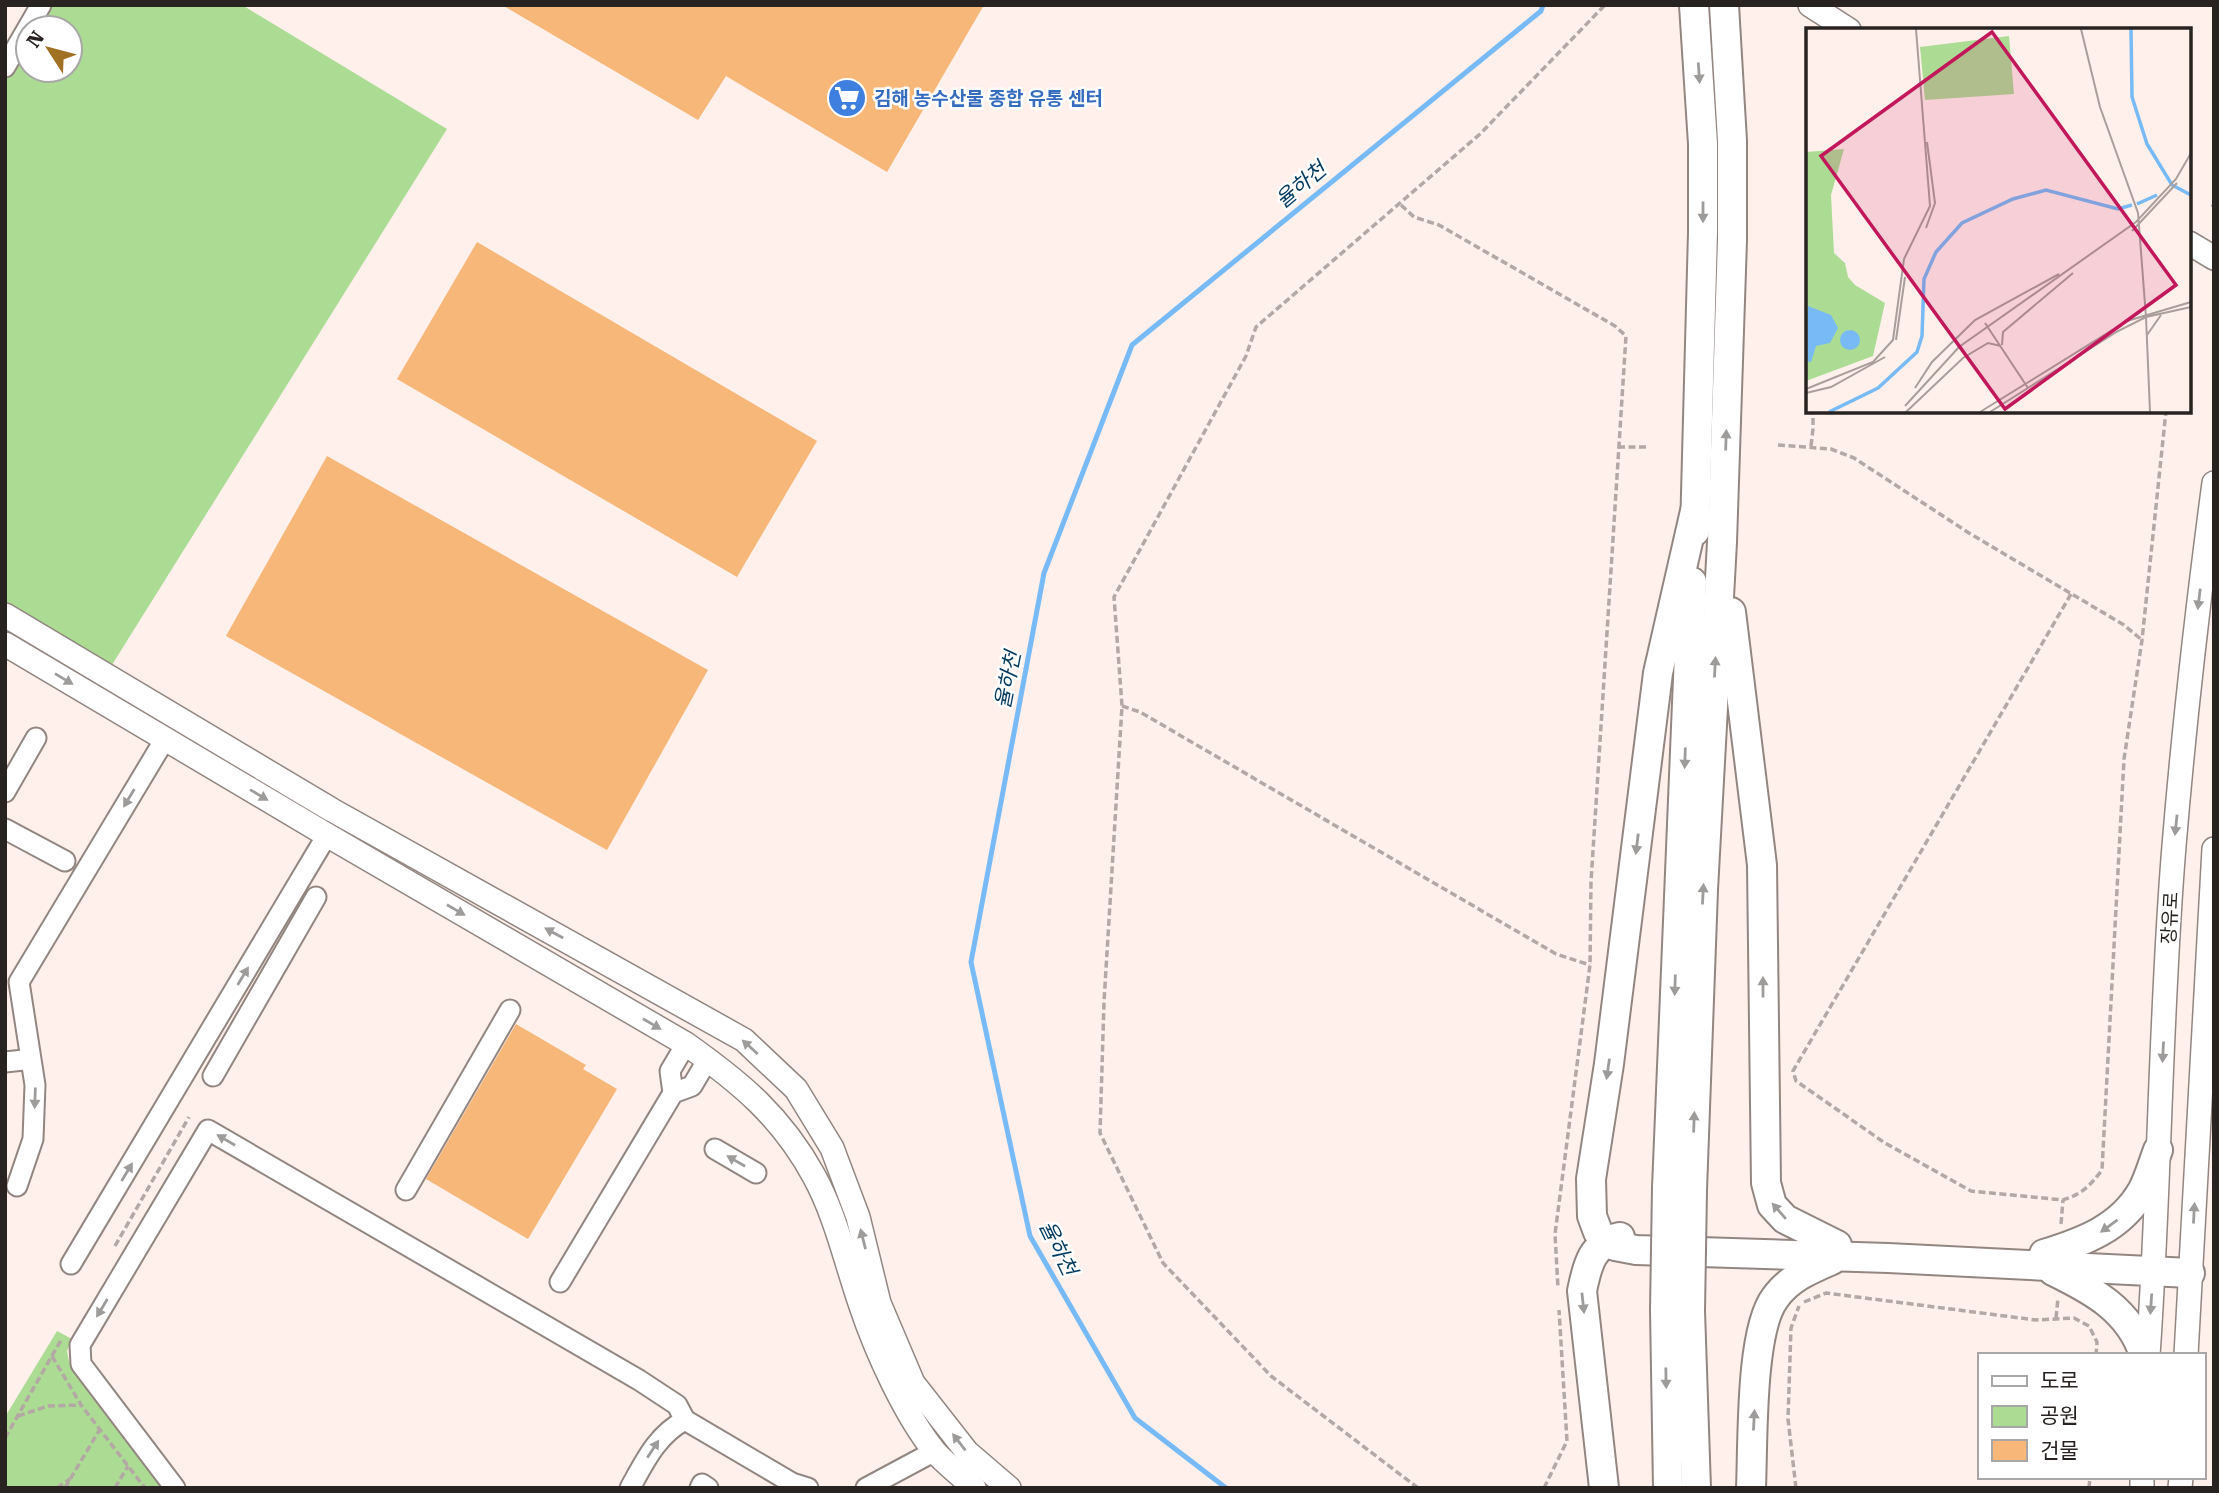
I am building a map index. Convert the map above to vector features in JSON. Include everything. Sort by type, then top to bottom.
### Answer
[{"type":"highway","points":[[1668,1488],[1678,1310],[1703,232],[1703,144],[1694,5]]},
{"type":"highway","points":[[1679,1189],[1703,890],[1722,542],[1732,240],[1732,141],[1724,5]]},
{"type":"highway","points":[[1695,511],[1658,673],[1609,1064],[1591,1179],[1592,1216],[1598,1232],[1605,1241],[1615,1246],[1636,1250],[1837,1251],[2191,1265]]},
{"type":"highway","points":[[1722,542],[1762,865],[1766,1183],[1772,1205],[1785,1219],[1837,1251]]},
{"type":"highway","points":[[2044,1260],[2081,1243],[2123,1216],[2142,1191],[2158,1150]]},
{"type":"highway","points":[[1604,1488],[1582,1291],[1595,1251],[1605,1241]]},
{"type":"highway","points":[[1751,1488],[1759,1345],[1766,1315],[1775,1298],[1788,1283],[1837,1251]]},
{"type":"highway","points":[[2044,1260],[2114,1307],[2131,1326],[2145,1353]]},
{"type":"highway","points":[[1678,1310],[1696,1488]]},
{"type":"main road","points":[[1810,5],[1846,28]]},
{"type":"main road","points":[[2191,244],[2214,258]]},
{"type":"main road","name":"장유로","points":[[2146,1353],[2154,1264],[2174,848],[2198,607],[2214,483]]},
{"type":"main road","points":[[5,615],[332,810],[744,1040],[796,1089],[832,1147],[858,1217],[879,1303],[913,1383],[967,1452],[1009,1488]]},
{"type":"main road","points":[[5,644],[686,1044],[737,1080],[773,1115],[814,1176],[838,1233],[861,1308],[898,1394],[935,1451],[974,1488]]},
{"type":"main road","name":"장유로","points":[[2186,1353],[2214,849]]},
{"type":"street","points":[[5,67],[41,5]]},
{"type":"street","points":[[5,792],[36,738]]},
{"type":"street","points":[[17,1186],[33,1139],[35,1085],[19,982],[165,739]]},
{"type":"street","points":[[5,829],[65,861]]},
{"type":"street","points":[[71,1264],[327,835]]},
{"type":"street","points":[[213,1076],[316,897]]},
{"type":"street","points":[[405,1190],[510,1010]]},
{"type":"street","points":[[560,1282],[673,1093],[670,1071],[686,1044]]},
{"type":"street","points":[[673,1093],[692,1086],[708,1059]]},
{"type":"street","points":[[175,1488],[81,1364],[80,1345],[208,1130],[639,1380],[677,1405],[685,1420],[792,1483],[808,1488]]},
{"type":"street","points":[[715,1149],[756,1173]]},
{"type":"street","points":[[630,1488],[656,1442],[669,1428],[685,1420]]},
{"type":"street","points":[[866,1488],[935,1451]]},
{"type":"street","points":[[700,1488],[702,1484],[708,1488]]},
{"type":"path","points":[[1418,1488],[1271,1376],[1163,1263],[1100,1133],[1104,1002],[1122,706],[1114,597],[1246,356],[1256,327],[1480,134],[1605,5]]},
{"type":"path","points":[[1401,204],[1414,217],[1439,225],[1604,319],[1626,336],[1591,882],[1590,965],[1555,1234],[1558,1289]]},
{"type":"path","points":[[1811,446],[1813,413]]},
{"type":"path","points":[[2071,594],[1793,1071],[1796,1081],[1885,1143],[1971,1191],[2063,1200],[2077,1196],[2089,1188],[2102,1170],[2124,759],[2143,640],[2166,413]]},
{"type":"path","points":[[1778,445],[1831,449],[1854,458],[1969,533],[2124,625],[2143,640]]},
{"type":"path","points":[[1618,446],[1646,447]]},
{"type":"path","points":[[1122,706],[1140,712],[1556,954],[1590,965]]},
{"type":"path","points":[[2061,1224],[2063,1200]]},
{"type":"path","points":[[1796,1488],[1788,1419],[1791,1328],[1800,1303],[1826,1293],[2036,1320],[2074,1318],[2089,1326],[2097,1342],[2096,1353]]},
{"type":"path","points":[[2056,1318],[2058,1298]]},
{"type":"path","points":[[1544,1488],[1567,1441],[1559,1303]]},
{"type":"path","points":[[52,1356],[81,1405],[145,1488]]},
{"type":"path","points":[[5,1438],[18,1416],[48,1406],[81,1405]]},
{"type":"path","points":[[65,1488],[100,1429]]},
{"type":"path","points":[[115,1488],[128,1466]]},
{"type":"path","points":[[57,1488],[71,1478]]},
{"type":"green space","points":[[43,5],[242,5],[447,129],[110,668],[5,606],[5,75],[14,59],[14,84],[84,84],[84,14],[38,14]]},
{"type":"green space","points":[[57,1331],[72,1339],[67,1351],[69,1361],[163,1488],[5,1488],[5,1417]]},
{"type":"building","name":"김해 농수산물 종합 유통 센터","points":[[502,5],[984,5],[887,172],[726,76],[698,120]]},
{"type":"building","points":[[477,242],[817,441],[737,577],[397,379]]},
{"type":"building","points":[[327,456],[708,670],[607,850],[226,636]]},
{"type":"building","points":[[516,1024],[586,1065],[583,1069],[617,1089],[528,1239],[426,1179]]},
{"type":"waterway","name":"율하천","points":[[1226,1488],[1135,1418],[1030,1236],[971,962],[1044,573],[1132,345],[1541,11],[1543,5]]},
{"type":"place","name":"김해 농수산물 종합 유통 센터","points":[[847,98]]}]
